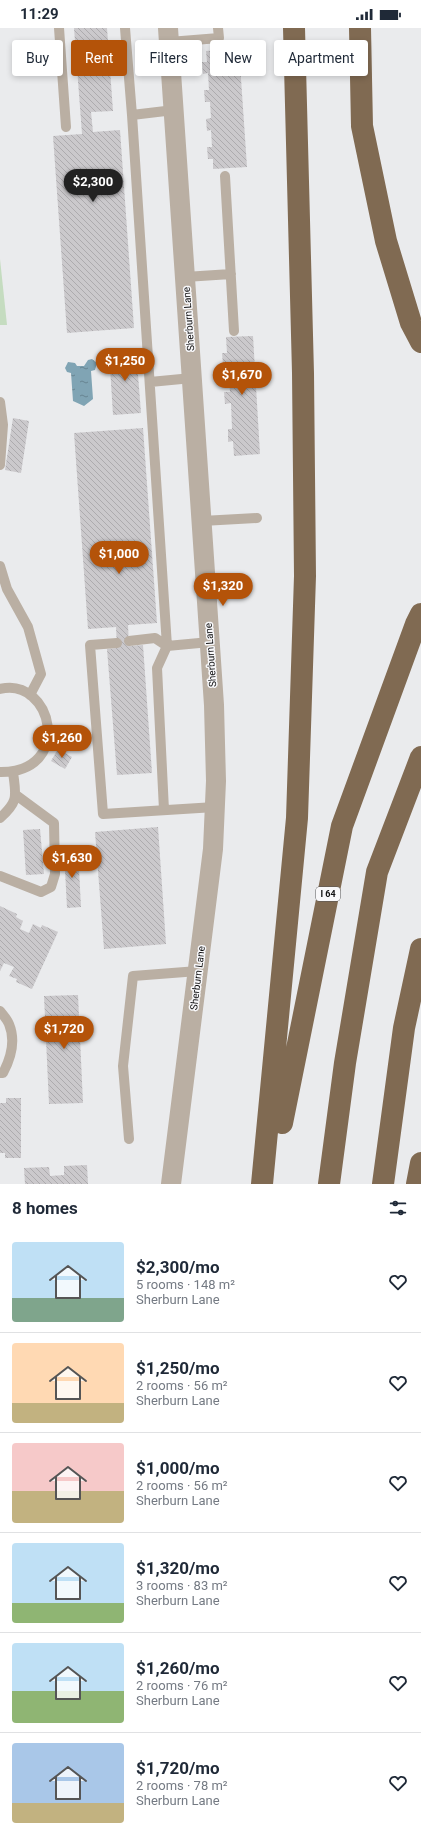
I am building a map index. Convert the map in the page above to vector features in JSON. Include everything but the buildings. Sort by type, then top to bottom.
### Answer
[{"type":"highway","points":[[262,1184],[297,818],[305,576],[303,373],[294,28]]},
{"type":"highway","points":[[360,28],[362,126],[386,241],[411,323],[421,342]]},
{"type":"highway","name":"I 64","points":[[273,1184],[285,1103],[342,826],[421,614]]},
{"type":"highway","points":[[329,1184],[345,1063],[377,872],[421,758]]},
{"type":"highway","points":[[382,1184],[404,1028],[421,949]]},
{"type":"highway","points":[[417,1184],[421,1162]]},
{"type":"street","name":"Sherburn Lane","points":[[169,35],[210,642],[216,781],[213,849],[171,1184]]},
{"type":"lane","points":[[59,28],[66,126]]},
{"type":"lane","points":[[125,28],[167,646],[157,668],[164,810]]},
{"type":"lane","points":[[169,35],[218,38],[218,28]]},
{"type":"lane","points":[[132,115],[174,110]]},
{"type":"lane","points":[[225,176],[234,330]]},
{"type":"lane","points":[[185,276],[231,274]]},
{"type":"lane","points":[[150,382],[192,378]]},
{"type":"lane","points":[[0,402],[3,425],[0,465]]},
{"type":"lane","points":[[202,521],[257,518]]},
{"type":"lane","points":[[0,566],[7,588],[28,627],[41,674],[30,695]]},
{"type":"lane","points":[[129,641],[155,638],[167,646],[210,642]]},
{"type":"lane","points":[[117,643],[90,645],[103,814],[215,807]]},
{"type":"lane","points":[[0,689],[17,690],[30,695],[40,704],[46,715],[49,727],[48,740],[43,751],[35,761],[25,768],[13,772],[0,772]]},
{"type":"lane","points":[[0,818],[12,808],[16,795],[13,772]]},
{"type":"lane","points":[[0,876],[41,892],[51,887],[55,874],[54,823],[16,795]]},
{"type":"lane","points":[[129,1139],[123,1066],[133,976],[198,971]]},
{"type":"lane","points":[[0,1011],[10,1024],[13,1044],[11,1059],[3,1073],[0,1073]]},
{"type":"green space","points":[[0,259],[7,325],[0,325]]},
{"type":"water","points":[[92,359],[97,363],[95,370],[91,371],[93,399],[84,406],[73,401],[71,373],[67,372],[65,368],[68,362],[75,363],[77,366],[84,366],[88,360]]}]
